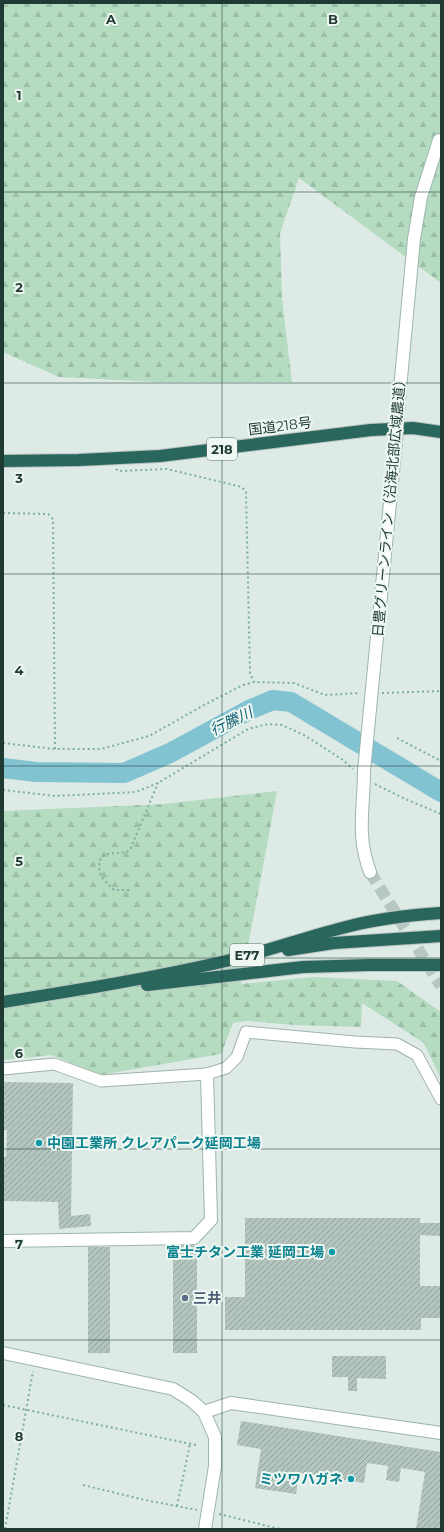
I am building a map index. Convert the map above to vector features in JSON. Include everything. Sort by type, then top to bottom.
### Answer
[{"type":"highway","name":"国道218号","points":[[3,461],[160,456],[371,430],[414,428],[441,432]]},
{"type":"highway","name":"E77","points":[[3,1002],[158,975],[227,961],[365,922],[415,914],[441,913]]},
{"type":"highway","points":[[227,961],[334,943],[441,936]]},
{"type":"highway","name":"E77","points":[[52,994],[239,975],[275,969],[369,965],[441,965]]},
{"type":"highway","points":[[239,975],[353,971],[441,974]]},
{"type":"street","name":"日豊グリーンライン（沿海北部広域農道）","points":[[370,872],[362,843],[361,825],[369,720],[414,239],[421,197],[438,140]]},
{"type":"street","points":[[3,1069],[54,1064],[101,1081],[207,1074],[226,1068],[236,1057],[246,1032],[355,1042],[397,1044],[417,1055],[441,1099]]},
{"type":"street","points":[[3,1241],[194,1238],[211,1220],[207,1074]]},
{"type":"street","points":[[3,1353],[173,1389],[192,1401],[204,1412],[215,1437],[215,1466],[205,1529]]},
{"type":"street","points":[[204,1412],[231,1403],[441,1433]]},
{"type":"path","points":[[109,458],[118,471],[167,469],[242,487],[246,492],[250,673],[254,682]]},
{"type":"path","points":[[3,513],[48,514],[52,519],[55,749]]},
{"type":"path","points":[[3,743],[55,749],[101,749],[149,736],[206,704],[254,682],[294,683],[325,695],[441,691]]},
{"type":"path","points":[[3,790],[55,796],[136,792],[158,783],[248,729],[268,724],[282,725],[304,735],[364,775],[403,798],[441,814]]},
{"type":"path","points":[[397,738],[441,761]]},
{"type":"path","points":[[129,890],[114,890],[102,879],[98,868],[101,857],[109,852],[122,854],[130,850],[158,783]]},
{"type":"path","points":[[5,1529],[35,1360]]},
{"type":"path","points":[[3,1405],[196,1445]]},
{"type":"path","points":[[177,1506],[190,1444]]},
{"type":"path","points":[[83,1485],[280,1529]]},
{"type":"green space","points":[[3,3],[441,3],[441,283],[299,178],[280,233],[282,299],[292,382],[157,382],[59,377],[3,352]]},
{"type":"green space","points":[[277,791],[241,984],[314,977],[397,981],[441,1012],[441,1079],[424,1043],[362,1003],[361,1027],[295,1025],[248,1021],[233,1023],[221,1054],[100,1075],[52,1055],[3,1060],[3,811],[164,804]]},
{"type":"building","name":"中園工業所 クレアパーク延岡工場","points":[[3,1082],[73,1083],[71,1216],[90,1214],[91,1226],[59,1229],[58,1202],[3,1201],[3,1157],[6,1157],[7,1130],[3,1130]]},
{"type":"building","name":"富士チタン工業 延岡工場","points":[[245,1218],[420,1218],[420,1223],[441,1223],[441,1236],[420,1235],[420,1286],[441,1286],[441,1318],[421,1318],[421,1330],[225,1330],[225,1297],[245,1297]]},
{"type":"building","name":"三井","points":[[197,1245],[197,1353],[173,1353],[173,1246]]},
{"type":"building","points":[[88,1247],[110,1247],[110,1353],[88,1353]]},
{"type":"building","points":[[332,1356],[386,1356],[386,1379],[357,1378],[357,1391],[348,1391],[348,1377],[332,1377]]},
{"type":"building","name":"ミツワハガネ","points":[[241,1421],[441,1452],[441,1529],[416,1529],[425,1472],[401,1468],[399,1482],[386,1480],[388,1466],[367,1463],[364,1483],[299,1473],[296,1494],[255,1488],[261,1449],[237,1445]]},
{"type":"waterway","name":"行縢川","points":[[3,768],[36,772],[124,773],[170,753],[249,710],[273,700],[291,702],[441,792]]},
{"type":"tunnel","points":[[370,872],[441,986]]},
{"type":"place","name":"中園工業所 クレアパーク延岡工場","points":[[39,1143]]},
{"type":"place","name":"富士チタン工業 延岡工場","points":[[332,1252]]},
{"type":"place","name":"三井","points":[[185,1298]]},
{"type":"place","name":"ミツワハガネ","points":[[351,1479]]}]
